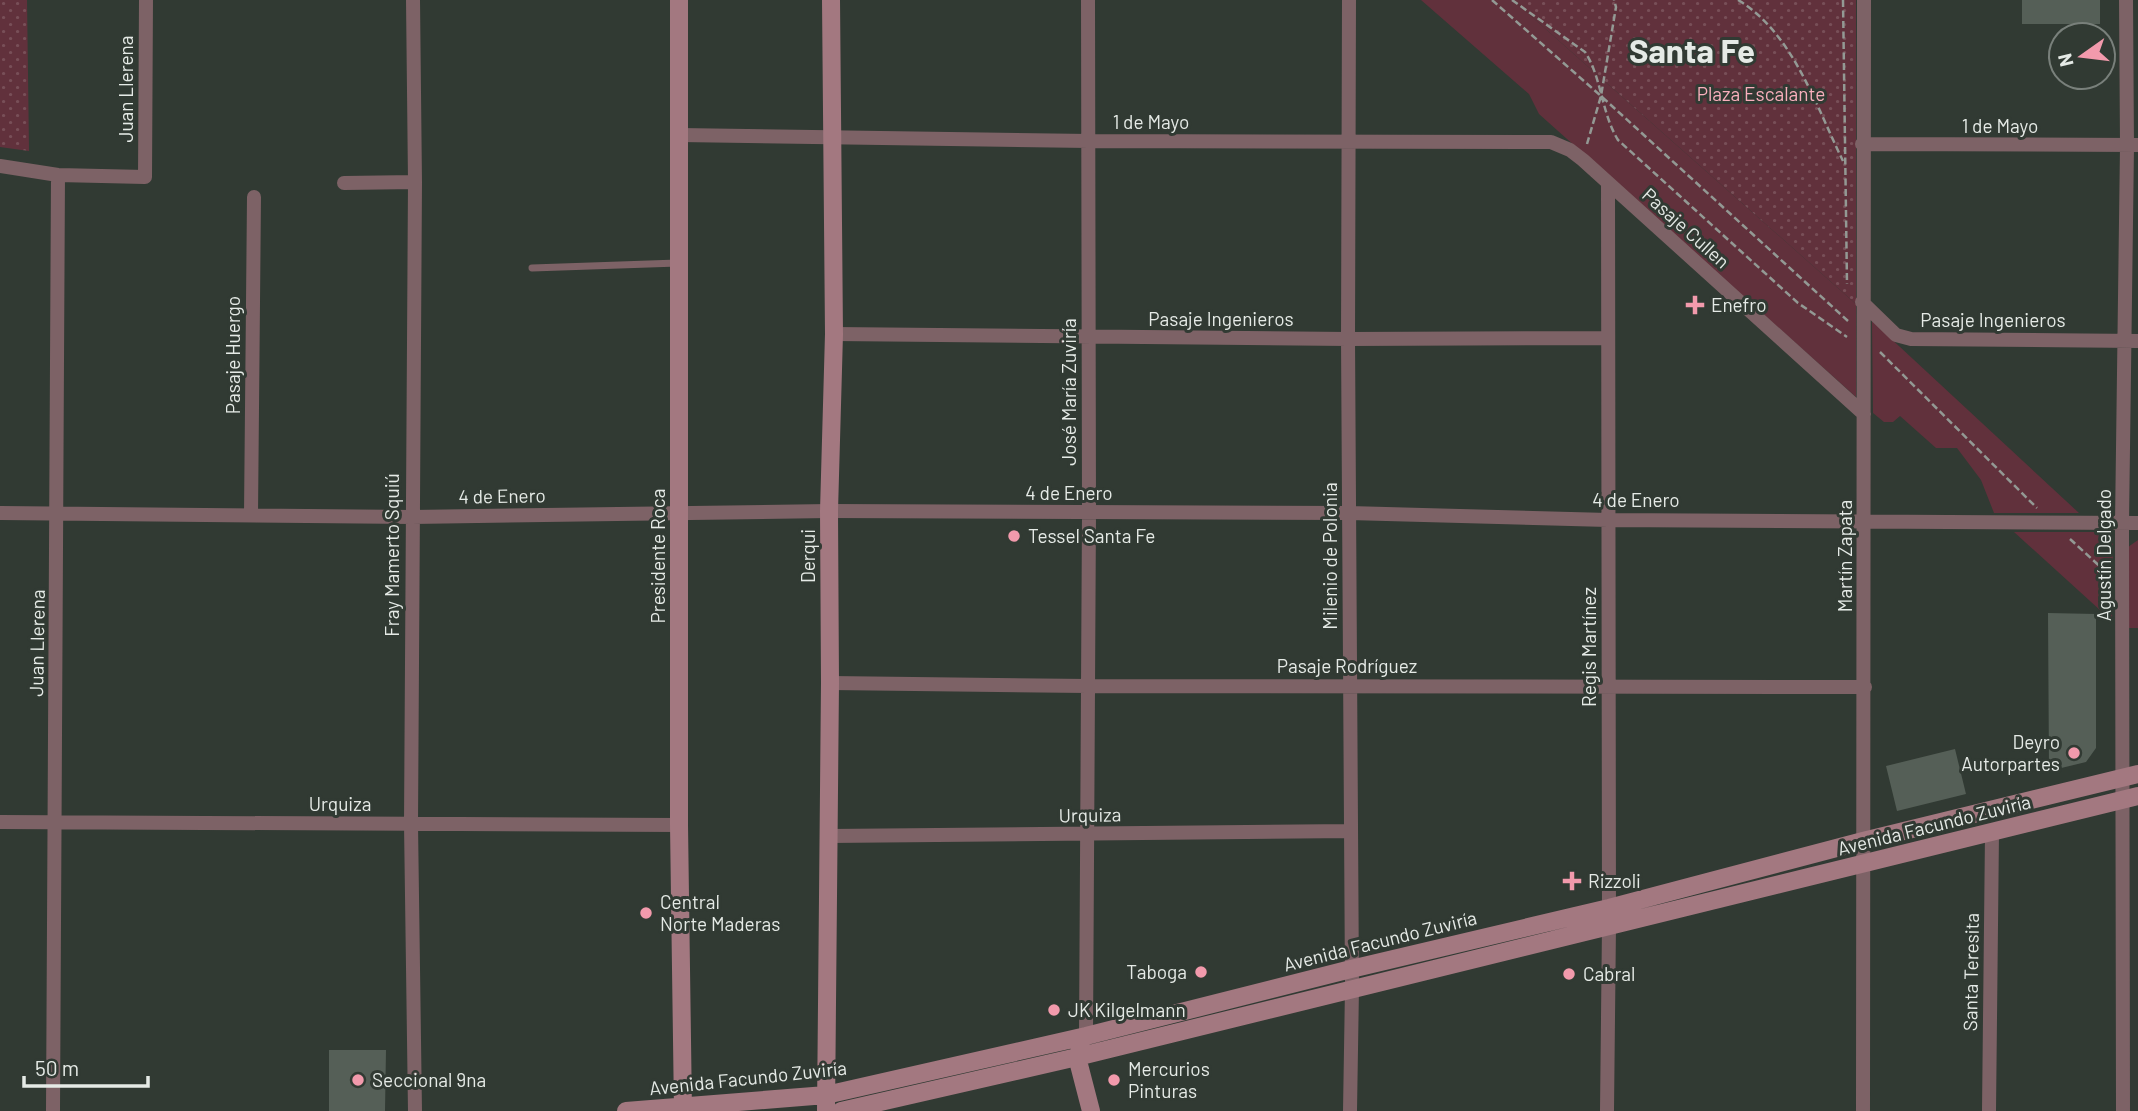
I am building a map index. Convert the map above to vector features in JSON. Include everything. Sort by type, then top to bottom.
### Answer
[{"type":"main road","name":"Presidente Roca","points":[[679,0],[679,825],[683,1109]]},
{"type":"main road","name":"Derqui","points":[[826,1103],[829,511],[834,334],[831,0]]},
{"type":"main road","name":"Avenida Facundo Zuviría","points":[[841,1111],[1077,1057],[1352,988],[1863,841],[2130,776]]},
{"type":"main road","name":"Avenida Facundo Zuviría","points":[[626,1111],[826,1103],[1351,969],[1864,864],[2130,798]]},
{"type":"main road","points":[[1086,1036],[1077,1057],[1091,1111]]},
{"type":"street","name":"Juan Llerena","points":[[53,1111],[58,175],[145,177],[146,0]]},
{"type":"street","name":"Fray Mamerto Squiú","points":[[413,0],[415,183],[411,824],[415,1111]]},
{"type":"street","name":"José María Zuviría","points":[[1086,1036],[1088,0]]},
{"type":"street","name":"Milenio de Polonia","points":[[1349,0],[1352,988],[1350,1111]]},
{"type":"street","name":"Martín Zapata","points":[[1863,1111],[1864,0]]},
{"type":"street","name":"Agustín Delgado","points":[[2123,1111],[2131,990],[2130,776],[2122,523],[2131,341],[2133,146],[2126,0]]},
{"type":"street","name":"1 de Mayo","points":[[680,135],[1089,141],[1545,141],[1570,150],[1608,183]]},
{"type":"street","name":"1 de Mayo","points":[[1862,144],[2133,146]]},
{"type":"street","points":[[0,166],[58,175]]},
{"type":"street","points":[[344,183],[415,183]]},
{"type":"street","name":"Regis Martínez","points":[[1607,1111],[1608,183]]},
{"type":"street","name":"Pasaje Cullen","points":[[1608,183],[1864,414]]},
{"type":"street","name":"Pasaje Huergo","points":[[251,514],[254,197]]},
{"type":"street","name":"Pasaje Ingenieros","points":[[1862,302],[1896,335],[1911,339],[2131,341]]},
{"type":"street","name":"Pasaje Ingenieros","points":[[834,334],[1348,339],[1608,338]]},
{"type":"street","name":"4 de Enero","points":[[0,513],[412,517],[829,511],[1349,513],[1608,520],[2138,523]]},
{"type":"street","name":"Pasaje Rodríguez","points":[[830,683],[1865,687]]},
{"type":"street","name":"Urquiza","points":[[0,822],[679,825]]},
{"type":"street","name":"Urquiza","points":[[829,836],[1351,831]]},
{"type":"street","name":"Santa Teresita","points":[[1989,1111],[1992,833]]},
{"type":"lane","points":[[532,268],[679,263]]},
{"type":"path","points":[[1492,0],[1848,320],[2053,523],[2123,587]]},
{"type":"path","points":[[1512,0],[1585,51],[1593,64],[1610,126],[1618,140],[1798,303],[1848,338],[1847,307]]},
{"type":"path","points":[[1583,160],[1601,96],[1616,7],[1614,0]]},
{"type":"path","points":[[1738,0],[1761,16],[1788,49],[1844,164]]},
{"type":"path","points":[[1843,0],[1847,294]]},
{"type":"green space","points":[[0,0],[27,0],[29,151],[0,147]]},
{"type":"green space","points":[[1421,0],[1513,0],[1856,304],[1856,397],[1539,114],[1529,94]]},
{"type":"green space","name":"Plaza Escalante","points":[[1513,0],[1856,0],[1856,304]]},
{"type":"green space","points":[[1872,321],[2079,513],[1994,513],[1981,480],[1957,448],[1936,448],[1900,416],[1893,422],[1884,422],[1873,413]]},
{"type":"green space","points":[[2014,532],[2100,532],[2113,544],[2112,621]]},
{"type":"green space","points":[[2138,540],[2138,628],[2129,628],[2128,547]]},
{"type":"building","points":[[2022,0],[2100,0],[2100,21],[2022,24]]},
{"type":"building","points":[[2048,613],[2096,614],[2096,748],[2086,762],[2049,771]]},
{"type":"building","points":[[1955,749],[1966,794],[1897,811],[1886,766]]},
{"type":"building","name":"Seccional 9na","points":[[329,1050],[386,1050],[385,1111],[329,1111]]},
{"type":"place","name":"Enefro","points":[[1695,305]]},
{"type":"place","name":"Tessel Santa Fe","points":[[1014,536]]},
{"type":"place","name":"Deyro Autorpartes","points":[[2074,753]]},
{"type":"place","name":"Rizzoli","points":[[1572,881]]},
{"type":"place","name":"Central Norte Maderas","points":[[646,913]]},
{"type":"place","name":"Taboga","points":[[1201,972]]},
{"type":"place","name":"Cabral","points":[[1569,974]]},
{"type":"place","name":"JK Kilgelmann","points":[[1054,1010]]},
{"type":"place","name":"Seccional 9na","points":[[358,1080]]},
{"type":"place","name":"Mercurios Pinturas","points":[[1114,1080]]},
{"type":"district","name":"Santa Fe","points":[[1692,51]]}]
